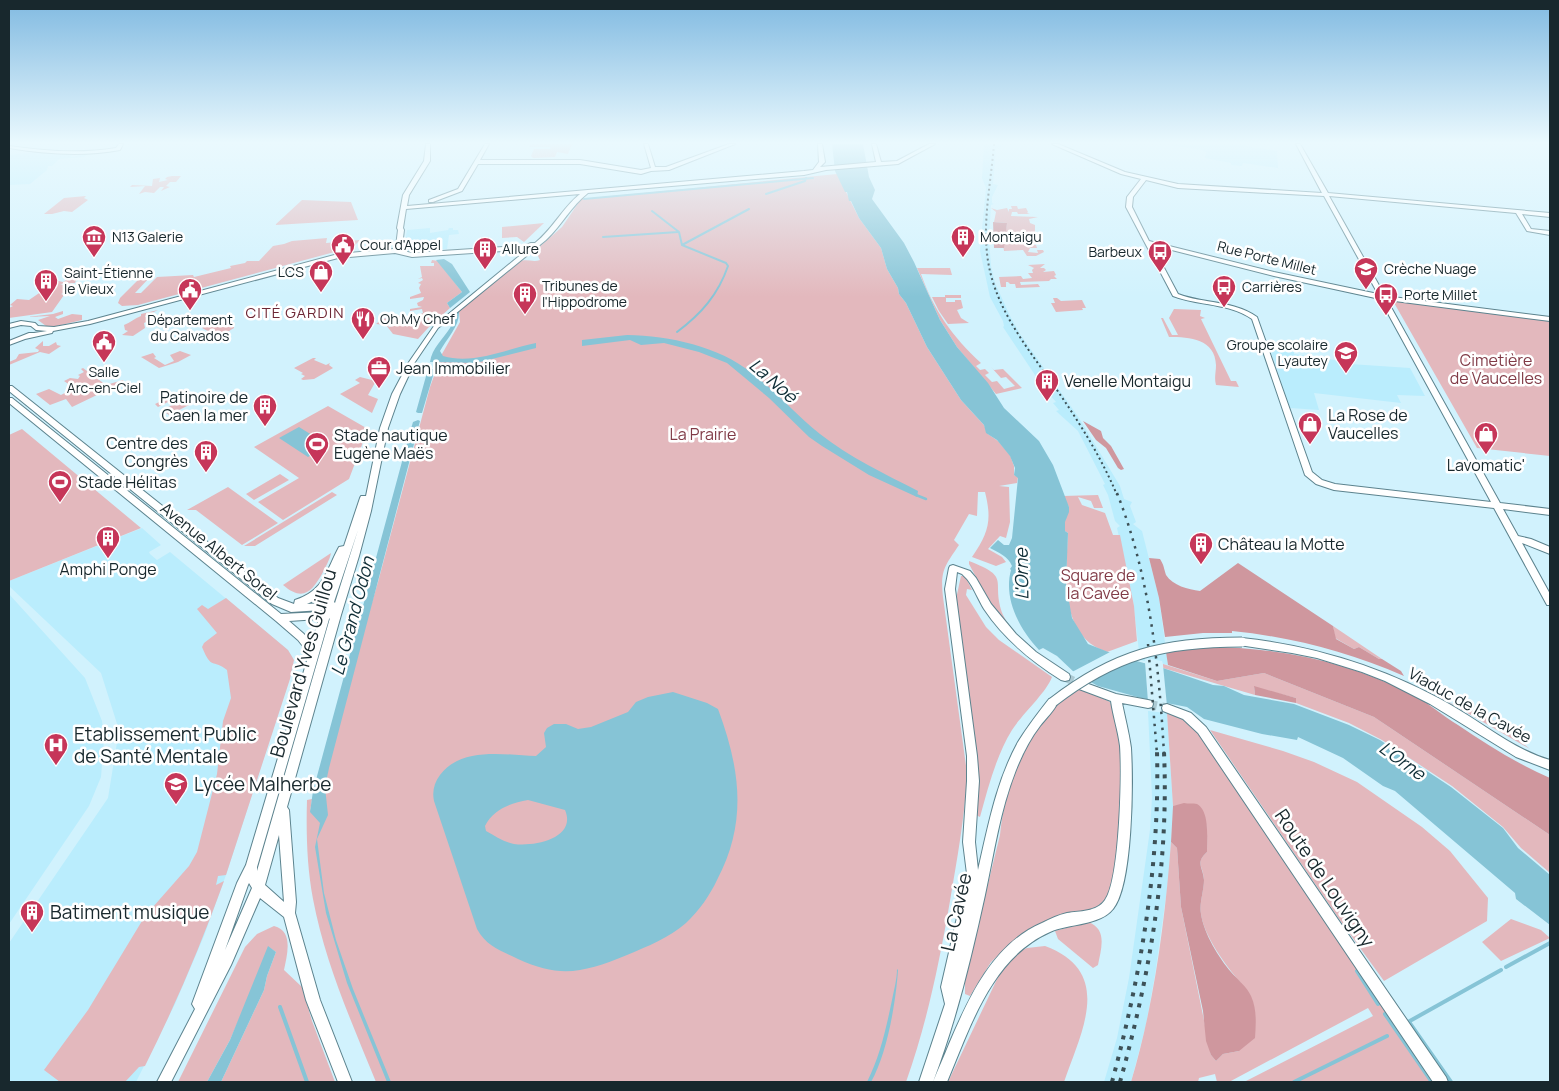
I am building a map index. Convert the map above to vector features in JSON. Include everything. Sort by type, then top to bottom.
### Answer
[{"type":"main road","points":[[391,250],[399,246],[400,228],[407,195]]},
{"type":"main road","points":[[405,204],[434,201],[450,195]]},
{"type":"main road","points":[[405,204],[449,204],[552,195]]},
{"type":"main road","points":[[566,212],[573,195]]},
{"type":"main road","name":"Boulevard Yves Guillou","points":[[164,1082],[191,1026],[222,972],[245,922],[258,886],[286,790],[358,517],[396,394],[424,342],[442,321],[523,252],[550,232],[577,198],[583,195]]},
{"type":"main road","points":[[1132,195],[1128,204],[1175,295],[1181,298],[1239,310],[1249,314],[1256,321],[1308,473],[1315,480],[1334,487],[1550,512]]},
{"type":"main road","points":[[1325,195],[1550,602]]},
{"type":"main road","points":[[1335,195],[1550,214]]},
{"type":"main road","points":[[1332,207],[1331,203],[1335,199],[1369,198]]},
{"type":"main road","points":[[1517,212],[1529,230],[1550,234]]},
{"type":"main road","name":"Rue Porte Millet","points":[[1148,242],[1281,275],[1381,297]]},
{"type":"main road","points":[[9,345],[26,338],[356,253],[391,250],[412,256],[503,249],[523,252]]},
{"type":"main road","points":[[1381,297],[1550,319]]},
{"type":"main road","points":[[9,326],[28,323],[35,325],[36,328],[54,329],[83,324]]},
{"type":"main road","points":[[26,338],[36,328]]},
{"type":"main road","name":"Avenue Albert Sorel","points":[[12,391],[281,604],[291,608],[332,610]]},
{"type":"main road","name":"Avenue Albert Sorel","points":[[9,400],[279,618],[301,637],[314,654]]},
{"type":"main road","name":"Boulevard Yves Guillou","points":[[191,1026],[242,883],[251,868],[314,654],[332,610],[367,511],[373,472]]},
{"type":"main road","points":[[281,604],[305,602],[320,593],[326,585],[358,517]]},
{"type":"main road","points":[[180,538],[189,532]]},
{"type":"main road","points":[[1516,539],[1528,541],[1550,551]]},
{"type":"main road","points":[[952,1005],[948,987],[973,874],[969,842],[973,781],[972,756],[950,590],[953,568],[970,575],[980,596],[994,616],[1019,643],[1042,663],[1065,677]]},
{"type":"main road","points":[[279,618],[332,610]]},
{"type":"main road","name":"Viaduc de la Cavée","points":[[994,827],[1014,758],[1036,720],[1053,702],[1089,674],[1132,655],[1179,644],[1242,642],[1306,651],[1373,672],[1435,701],[1514,750],[1550,765]]},
{"type":"main road","points":[[1083,686],[1116,698],[1148,704]]},
{"type":"main road","points":[[940,1082],[978,998],[1003,959],[1039,931],[1064,920],[1099,912],[1112,901],[1120,863],[1126,764],[1116,698]]},
{"type":"main road","name":"Route de Louvigny","points":[[1167,708],[1187,716],[1202,730],[1441,1082]]},
{"type":"main road","points":[[286,790],[283,815],[290,902],[289,913],[313,1000],[345,1082]]},
{"type":"main road","name":"La Cavée","points":[[926,1082],[935,1060],[960,975],[994,827]]},
{"type":"main road","points":[[251,868],[252,879],[280,909],[289,913]]},
{"type":"shaded area","points":[[985,195],[993,195],[992,203],[994,204],[991,205],[989,239],[991,266],[995,283],[1020,334],[1079,418],[1120,486],[1124,499],[1132,502],[1130,506],[1136,522],[1133,524],[1142,531],[1159,598],[1168,665],[1163,664],[1162,661],[1145,658],[1145,661],[1140,660],[1133,600],[1117,528],[1120,526],[1115,521],[1108,495],[1103,485],[1105,484],[1078,431],[1056,411],[1059,410],[1053,403],[1056,402],[1043,387],[1003,327],[1003,321],[990,297],[980,251]]},
{"type":"shaded area","points":[[993,222],[1007,223],[1004,248],[994,248]]},
{"type":"shaded area","points":[[430,228],[430,233],[453,228],[453,230],[458,230],[459,234],[449,235],[447,249],[403,251],[407,230]]},
{"type":"shaded area","name":"Groupe scolaire Lyautey","points":[[1270,349],[1341,361],[1350,365],[1410,368],[1425,396],[1397,395],[1401,403],[1314,393],[1319,410],[1290,408]]},
{"type":"shaded area","points":[[1083,421],[1101,431],[1103,438],[1111,446],[1124,469],[1118,468],[1106,448],[1096,440]]},
{"type":"shaded area","name":"Lycée Malherbe","points":[[142,528],[161,545],[149,552],[150,554],[157,560],[170,552],[288,650],[293,658],[293,668],[226,875],[204,936],[175,1004],[136,1082],[9,1082],[9,943],[108,798],[119,730],[101,673],[9,586],[9,581]]},
{"type":"shaded area","points":[[1149,558],[1160,559],[1166,575],[1173,582],[1186,588],[1200,591],[1238,563],[1333,626],[1336,639],[1354,649],[1359,647],[1382,659],[1401,671],[1404,676],[1341,653],[1276,637],[1232,631],[1232,633],[1203,633],[1165,637],[1159,598]]},
{"type":"shaded area","name":"Etablissement Public de Santé Mentale","points":[[9,594],[85,678],[102,721],[104,738],[101,777],[89,806],[9,924]]},
{"type":"shaded area","points":[[1207,647],[1287,653],[1339,665],[1389,683],[1419,698],[1491,747],[1550,778],[1550,835],[1374,717],[1264,673],[1217,681],[1168,665],[1166,652]]},
{"type":"shaded area","points":[[1254,686],[1296,698],[1296,703],[1255,695]]},
{"type":"shaded area","points":[[1148,711],[1167,713],[1173,806],[1169,875],[1146,1025],[1131,1082],[1104,1082],[1117,1038],[1129,978],[1150,830],[1152,797]]},
{"type":"shaded area","points":[[1184,803],[1197,804],[1206,819],[1207,852],[1201,859],[1204,880],[1201,910],[1205,930],[1222,960],[1249,993],[1255,1011],[1255,1038],[1239,1051],[1223,1054],[1216,1061],[1211,1055],[1206,1041],[1203,1011],[1181,907],[1177,848],[1171,842],[1173,806]]},
{"type":"green space","name":"La Prairie","points":[[623,195],[847,195],[859,218],[881,248],[887,269],[927,347],[961,400],[984,425],[988,434],[998,441],[1010,455],[1014,466],[1014,475],[1018,477],[1017,483],[999,486],[1009,487],[1010,522],[1006,538],[1000,536],[988,549],[1002,557],[1006,562],[996,566],[972,557],[988,526],[985,492],[978,492],[977,516],[969,514],[954,540],[959,545],[947,564],[942,580],[967,773],[966,789],[958,854],[937,970],[920,1038],[906,1082],[376,1082],[340,992],[318,923],[313,899],[308,862],[307,800],[312,799],[310,812],[378,582],[430,387],[442,354],[460,322],[459,311],[519,262],[524,260],[540,260],[536,252],[538,248],[562,227],[581,199]]},
{"type":"green space","points":[[86,196],[84,198],[88,200],[72,212],[64,211],[44,214],[64,198]]},
{"type":"green space","points":[[302,200],[351,202],[358,220],[275,225]]},
{"type":"green space","points":[[1011,206],[1017,206],[1018,209],[1026,208],[1027,213],[1030,214],[1012,212],[1011,216],[1038,217],[1029,219],[1030,223],[1035,225],[1035,234],[1022,235],[1030,235],[1034,240],[1024,242],[1036,245],[1037,248],[1030,248],[1028,252],[1038,253],[1037,250],[1043,250],[1044,252],[1036,256],[1027,256],[1023,250],[1004,251],[1003,245],[1006,243],[1004,242],[1007,223],[994,222],[996,212],[991,208],[997,210],[1007,208],[1009,212],[1009,209],[1012,209]]},
{"type":"green space","points":[[544,223],[524,242],[517,237],[502,238],[502,227]]},
{"type":"green space","points":[[327,238],[326,243],[360,240],[353,247],[138,305],[122,306],[118,303],[120,298],[141,277],[150,277],[135,293],[141,293],[157,277],[193,275],[194,277],[231,268],[230,266],[247,261],[259,261],[273,246],[292,241]]},
{"type":"green space","points":[[432,260],[438,261],[462,292],[447,303],[450,308],[418,339],[393,334],[386,325],[376,324],[382,319],[401,316],[401,320],[389,327],[400,324],[407,317],[423,313],[422,309],[410,311],[410,309],[422,307],[418,306],[417,303],[423,300],[424,297],[410,299],[410,297],[421,293],[419,288],[421,284],[418,283],[423,280],[422,278],[418,279],[422,277],[420,266],[434,266],[434,263],[431,263]]},
{"type":"green space","points":[[1045,264],[1040,268],[1046,270],[1043,272],[1054,271],[1056,275],[1054,276],[1057,279],[1020,282],[1021,285],[1038,284],[1040,287],[1016,288],[1015,284],[1006,282],[1006,287],[1001,287],[999,277],[1021,276],[1023,279],[1032,278],[1028,273],[1033,273],[1032,270],[1034,268],[1028,265]]},
{"type":"green space","points":[[917,268],[950,268],[952,275],[921,274],[938,311],[961,343],[981,363],[976,366],[980,370],[985,369],[989,373],[985,375],[992,382],[997,381],[1004,389],[1015,386],[1006,377],[1001,378],[991,367],[994,370],[1003,369],[1022,388],[996,394],[957,347],[940,320]]},
{"type":"green space","points":[[84,270],[104,271],[94,276],[82,273],[80,276],[83,277],[76,280],[75,283],[60,284],[70,287],[71,290],[61,294],[64,295],[52,312],[9,318],[9,308],[13,306],[10,305],[17,299],[29,300],[48,287],[44,286],[54,280],[63,282]]},
{"type":"green space","points":[[945,295],[961,295],[961,298],[946,298],[946,302],[961,300],[963,308],[957,310],[961,318],[969,323],[948,324],[932,297],[945,297]]},
{"type":"green space","points":[[1053,298],[1061,301],[1082,300],[1086,308],[1082,308],[1083,310],[1056,312],[1051,303],[1055,303]]},
{"type":"green space","name":"Cimetière de Vaucelles","points":[[1393,301],[1550,321],[1550,456],[1477,448]]},
{"type":"green space","points":[[1174,309],[1201,310],[1200,316],[1205,318],[1201,319],[1231,381],[1236,381],[1239,387],[1216,385],[1215,356],[1206,345],[1193,339],[1169,337],[1161,318],[1163,318],[1172,335],[1178,335],[1169,318]]},
{"type":"green space","points":[[158,310],[145,316],[147,319],[156,318],[144,323],[145,328],[133,336],[122,335],[128,331],[125,330],[124,325],[141,316],[141,314]]},
{"type":"green space","points":[[63,311],[63,314],[55,317],[58,319],[72,314],[82,315],[82,320],[53,327],[46,326],[38,320],[50,316],[27,317],[53,314]]},
{"type":"green space","points":[[216,320],[234,328],[219,337],[202,328]]},
{"type":"green space","points":[[43,341],[43,346],[49,346],[56,342],[57,345],[61,346],[49,354],[40,352],[9,365],[9,362],[16,359],[19,354],[38,352],[39,350],[35,348]]},
{"type":"green space","points":[[180,351],[191,355],[178,362],[159,368],[141,357],[153,353],[156,357],[154,358],[165,365],[174,361],[170,355]]},
{"type":"green space","points":[[313,358],[326,365],[330,363],[329,365],[333,368],[314,379],[301,379],[305,376],[294,368]]},
{"type":"green space","points":[[83,368],[106,385],[123,380],[124,382],[72,407],[66,399],[50,405],[36,394],[49,389],[61,395],[74,388],[64,381],[70,378],[78,379],[80,376],[78,375],[84,372],[81,369]]},
{"type":"green space","points":[[360,377],[376,381],[368,395],[378,399],[372,413],[340,394],[360,383],[355,380]]},
{"type":"green space","points":[[176,394],[191,404],[169,415],[162,410],[181,401],[176,398],[158,407],[155,404]]},
{"type":"green space","name":"Stade nautique Eugène Maës","points":[[328,406],[368,429],[349,479],[283,520],[258,502],[299,478],[254,447]]},
{"type":"green space","name":"Stade Hélitas","points":[[22,429],[141,528],[9,581],[9,435]]},
{"type":"green space","points":[[280,474],[289,480],[254,500],[246,494]]},
{"type":"green space","points":[[228,487],[278,523],[242,545],[196,510],[187,510]]},
{"type":"green space","points":[[332,492],[337,495],[255,546],[244,546]]},
{"type":"green space","name":"Square de la Cavée","points":[[1098,495],[1103,508],[1094,508],[1091,501],[1078,497],[1082,505],[1105,513],[1113,535],[1120,535],[1134,606],[1137,641],[1107,652],[1091,644],[1080,633],[1068,602],[1067,585],[1068,533],[1065,531],[1065,521],[1069,507],[1063,496]]},
{"type":"green space","points":[[331,553],[319,579],[311,589],[302,594],[296,593],[283,585]]},
{"type":"green space","points":[[969,561],[983,567],[996,576],[1003,615],[1021,641],[992,604],[980,585]]},
{"type":"green space","points":[[961,576],[965,576],[972,590],[967,589],[966,595],[986,627],[999,640],[1052,677],[1045,690],[1017,723],[1006,740],[993,772],[980,817],[974,814],[956,599]]},
{"type":"green space","points":[[226,598],[288,650],[294,660],[290,679],[226,875],[218,876],[216,885],[224,881],[187,975],[145,1066],[139,1067],[125,1082],[60,1082],[44,1070],[88,1010],[145,916],[189,866],[197,852],[217,774],[223,721],[231,698],[227,670],[210,662],[202,647],[204,643],[217,633],[197,609],[202,605],[208,609]]},
{"type":"green space","points":[[1333,626],[1382,659],[1359,647],[1354,649],[1335,638]]},
{"type":"green space","points":[[1163,664],[1217,681],[1264,673],[1374,717],[1550,835],[1550,873],[1521,848],[1503,827],[1452,786],[1382,740],[1349,723],[1296,703],[1296,698],[1254,687],[1255,695],[1163,668]]},
{"type":"green space","points":[[1418,682],[1457,706],[1473,711],[1482,711],[1480,713],[1483,716],[1486,715],[1530,749],[1415,683]]},
{"type":"green space","points":[[1080,687],[1110,702],[1115,715],[1122,755],[1123,777],[1115,878],[1108,897],[1098,906],[1086,911],[1067,913],[1046,921],[1015,940],[991,962],[970,996],[965,994],[965,982],[1011,783],[1034,734],[1059,703]]},
{"type":"green space","points":[[1167,713],[1175,715],[1188,723],[1214,753],[1437,1082],[1244,1082],[1373,1016],[1368,1008],[1229,1082],[1217,1082],[1215,1074],[1199,1078],[1198,1082],[1131,1082],[1146,1023],[1157,963],[1171,842],[1177,848],[1181,907],[1211,1055],[1216,1061],[1223,1054],[1239,1051],[1241,983],[1216,950],[1203,923],[1201,906],[1204,879],[1201,859],[1207,852],[1205,820],[1196,804],[1173,806]]},
{"type":"green space","points":[[1210,730],[1283,751],[1314,762],[1357,782],[1422,827],[1450,851],[1488,898],[1487,921],[1384,981],[1339,919]]},
{"type":"green space","points":[[1511,919],[1541,930],[1550,938],[1501,961],[1482,942]]},
{"type":"green space","points":[[1088,922],[1098,929],[1102,940],[1098,965],[1093,968],[1058,939],[1055,931]]},
{"type":"green space","points":[[274,926],[280,929],[287,938],[288,944],[284,970],[302,987],[312,1021],[335,1082],[221,1082],[264,990],[276,952],[270,948],[230,1040],[207,1082],[178,1082],[245,947],[257,934]]},
{"type":"green space","points":[[1045,946],[1067,957],[1080,971],[1086,987],[1087,1005],[1084,1024],[1064,1082],[948,1082],[999,975],[1018,952],[1027,948]]},
{"type":"water","name":"L'Orne","points":[[848,195],[873,195],[872,199],[904,243],[940,320],[957,347],[988,383],[1004,408],[1039,441],[1053,465],[1069,507],[1065,522],[1065,531],[1068,533],[1066,584],[1072,618],[1088,644],[1121,657],[1163,668],[1213,685],[1224,686],[1244,695],[1294,704],[1349,725],[1380,740],[1451,787],[1503,828],[1518,848],[1550,875],[1550,925],[1516,899],[1515,893],[1395,791],[1383,786],[1343,758],[1298,737],[1297,740],[1262,734],[1204,719],[1187,707],[1141,698],[1098,686],[1076,674],[1057,656],[1043,648],[1039,650],[1025,633],[1011,603],[1009,581],[1012,566],[1006,557],[990,548],[998,540],[1004,545],[1009,545],[1012,538],[1018,478],[1014,475],[1015,468],[1010,456],[997,440],[986,433],[984,425],[961,400],[927,347],[887,269],[881,248],[859,218],[851,201],[849,201]]},
{"type":"water","points":[[444,259],[452,264],[470,292],[450,308],[447,303],[462,292],[436,260]]},
{"type":"water","points":[[459,311],[455,327],[440,351],[443,356],[466,359],[536,343],[536,348],[476,363],[430,362],[435,348],[450,328],[455,315]]},
{"type":"water","points":[[627,335],[676,340],[693,344],[709,349],[739,364],[761,380],[820,434],[855,458],[918,491],[917,497],[869,475],[809,437],[769,398],[727,363],[699,352],[664,343],[641,345],[630,340],[582,346],[582,340]]},
{"type":"water","points":[[428,369],[435,369],[422,413],[418,413],[416,412]]},
{"type":"water","points":[[420,421],[329,768],[325,787],[328,815],[317,839],[324,893],[336,940],[353,989],[391,1082],[387,1082],[347,983],[326,913],[315,847],[320,823],[310,812],[313,791],[410,432],[413,422]]},
{"type":"water","points":[[299,427],[328,445],[308,457],[279,438]]},
{"type":"water","points":[[673,692],[707,703],[718,709],[726,731],[736,774],[737,816],[727,858],[711,891],[691,918],[673,933],[627,955],[598,966],[573,971],[547,969],[518,959],[494,947],[485,940],[477,929],[434,801],[434,788],[438,778],[449,766],[472,756],[498,754],[536,756],[546,747],[544,733],[547,728],[554,724],[566,724],[578,729],[591,727],[628,712],[636,702],[648,697]],"holes":[[[528,800],[565,810],[567,820],[565,828],[560,834],[543,842],[523,845],[514,844],[486,831],[485,826],[488,820],[497,812],[521,801]]]},
{"type":"water","points":[[268,946],[276,952],[264,990],[221,1082],[207,1082],[230,1040]]},
{"type":"water","points":[[897,969],[890,1028],[877,1070],[871,1082],[867,1082],[876,1062],[885,1032]]},
{"type":"pier","points":[[1112,651],[1137,660],[1112,669],[1087,684],[1072,672]]},
{"type":"pier","points":[[1145,662],[1163,665],[1167,706],[1148,702]]},
{"type":"waterway","points":[[584,199],[629,195]]},
{"type":"waterway","points":[[682,245],[749,209]]},
{"type":"waterway","points":[[652,211],[679,232],[682,245]]},
{"type":"waterway","points":[[603,237],[678,232]]},
{"type":"waterway","points":[[677,332],[708,303],[719,286],[728,266],[726,263],[682,245]]},
{"type":"waterway","name":"La Noé","points":[[916,495],[926,499]]},
{"type":"waterway","points":[[1506,967],[1550,943]]},
{"type":"waterway","points":[[1408,1022],[1501,970]]},
{"type":"waterway","points":[[1357,971],[1378,1004]]},
{"type":"waterway","points":[[280,1007],[307,1082]]},
{"type":"waterway","points":[[1385,1014],[1432,1082]]},
{"type":"waterway","points":[[1409,1022],[1451,1082]]},
{"type":"waterway","points":[[1294,1082],[1387,1036]]},
{"type":"tunnel","points":[[1065,677],[1083,686]]},
{"type":"tunnel","points":[[1148,704],[1167,708]]},
{"type":"railway","points":[[989,195],[986,246],[992,280],[999,297],[1026,347],[1067,405],[1098,455],[1117,495]]},
{"type":"railway","points":[[1117,493],[1138,557],[1151,622],[1156,654],[1164,754]]},
{"type":"railway","points":[[1148,644],[1157,754]]},
{"type":"railway","points":[[1120,1082],[1140,1001],[1155,919],[1163,836],[1164,752]]},
{"type":"railway","points":[[1112,1082],[1132,1001],[1152,877],[1157,794],[1157,754]]},
{"type":"place","name":"N13 Galerie","points":[[94,258]]},
{"type":"place","name":"Montaigu","points":[[963,258]]},
{"type":"place","name":"Cour d'Appel","points":[[343,266]]},
{"type":"place","name":"Allure","points":[[485,270]]},
{"type":"place","name":"Barbeux","points":[[1160,273]]},
{"type":"place","name":"Crèche Nuage","points":[[1366,290]]},
{"type":"place","name":"LCS","points":[[321,293]]},
{"type":"place","name":"Saint-Étienne le Vieux","points":[[46,302]]},
{"type":"place","name":"Carrières","points":[[1224,308]]},
{"type":"place","name":"Département du Calvados","points":[[190,311]]},
{"type":"place","name":"Tribunes de l'Hippodrome","points":[[525,315]]},
{"type":"place","name":"Porte Millet","points":[[1386,316]]},
{"type":"place","name":"Oh My Chef","points":[[363,340]]},
{"type":"place","name":"Salle Arc-en-Ciel","points":[[104,363]]},
{"type":"place","name":"Groupe scolaire Lyautey","points":[[1346,374]]},
{"type":"place","name":"Jean Immobilier","points":[[379,389]]},
{"type":"place","name":"Venelle Montaigu","points":[[1047,402]]},
{"type":"place","name":"Patinoire de Caen la mer","points":[[265,427]]},
{"type":"place","name":"La Rose de Vaucelles","points":[[1310,445]]},
{"type":"place","name":"Lavomatic'","points":[[1486,455]]},
{"type":"place","name":"Stade nautique Eugène Maës","points":[[317,465]]},
{"type":"place","name":"Centre des Congrès","points":[[206,473]]},
{"type":"place","name":"Stade Hélitas","points":[[60,503]]},
{"type":"place","name":"Amphi Ponge","points":[[108,559]]},
{"type":"place","name":"Château la Motte","points":[[1201,565]]},
{"type":"place","name":"Etablissement Public de Santé Mentale","points":[[56,766]]},
{"type":"place","name":"Lycée Malherbe","points":[[176,805]]},
{"type":"place","name":"Batiment musique","points":[[32,933]]},
{"type":"district","name":"CITÉ GARDIN","points":[[295,313]]},
{"type":"water label","name":"Le Grand Odon","points":[[353,616]]}]
